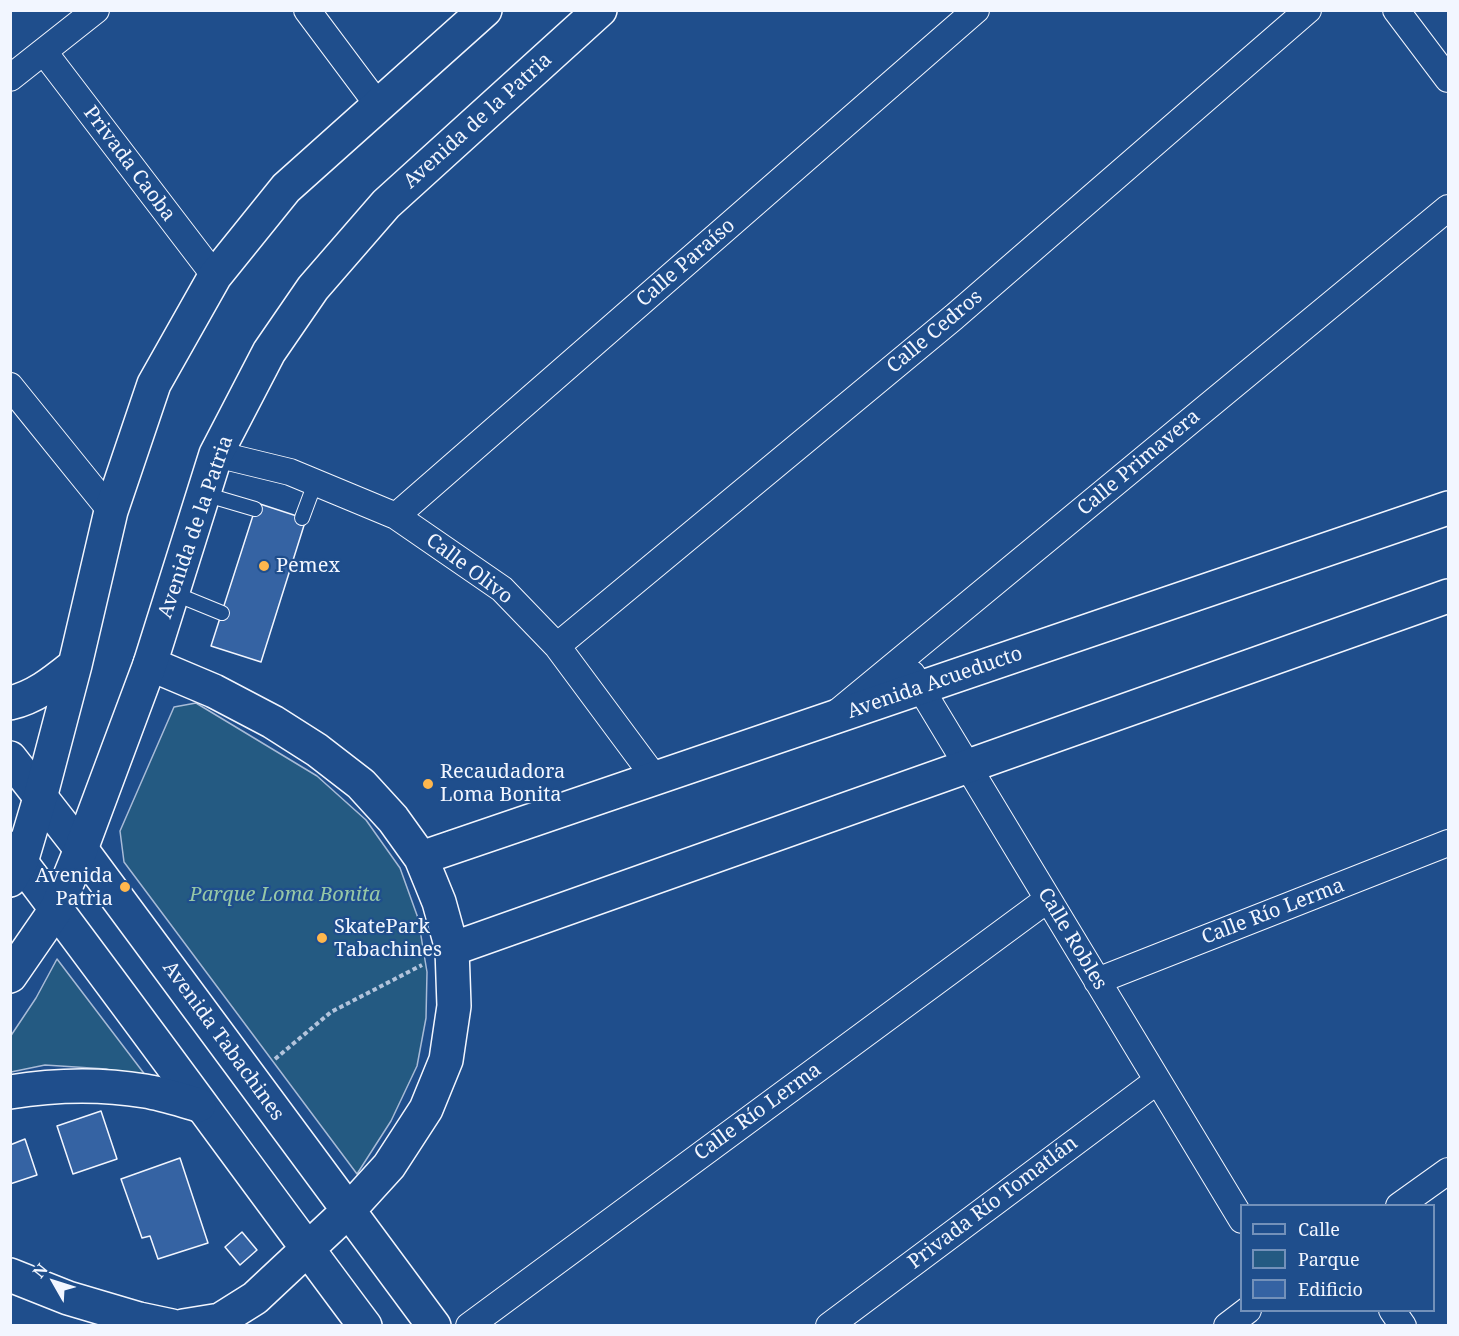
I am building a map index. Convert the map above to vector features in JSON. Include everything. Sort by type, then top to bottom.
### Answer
[{"type":"street","points":[[10,78],[96,10]]},
{"type":"street","points":[[307,10],[378,105]]},
{"type":"street","points":[[365,1326],[199,1105],[57,908],[14,864],[40,798],[75,665],[111,511],[154,384],[215,276],[286,189],[485,10]]},
{"type":"street","name":"Avenida de la Patria","points":[[10,976],[57,908],[150,664],[216,454],[268,352],[313,288],[386,204],[600,10]]},
{"type":"street","name":"Calle Paraíso","points":[[396,516],[976,10]]},
{"type":"street","name":"Calle Cedros","points":[[557,646],[954,317],[1308,10]]},
{"type":"street","points":[[1396,10],[1449,79]]},
{"type":"street","name":"Privada Caoba","points":[[44,52],[215,276]]},
{"type":"street","name":"Calle Primavera","points":[[830,718],[1449,208]]},
{"type":"street","points":[[10,386],[111,511]]},
{"type":"street","name":"Calle Olivo","points":[[216,454],[290,472],[396,516],[502,589],[557,646],[655,778]]},
{"type":"street","name":"Avenida Acueducto","points":[[421,858],[1449,508]]},
{"type":"street","points":[[452,949],[1449,596]]},
{"type":"street","name":"Calle Robles","points":[[902,658],[1240,1217]]},
{"type":"street","points":[[150,664],[214,691],[273,722],[317,750],[361,784],[393,819],[421,858],[439,902],[452,949],[454,1006],[446,1060],[426,1109],[389,1166],[348,1211],[255,1298],[218,1323],[183,1326]]},
{"type":"street","points":[[10,703],[23,700],[47,687],[75,665]]},
{"type":"street","name":"Avenida Tabachines","points":[[10,758],[81,849],[434,1326]]},
{"type":"street","name":"Calle Río Lerma","points":[[1097,981],[1449,843]]},
{"type":"street","name":"Calle Río Lerma","points":[[469,1326],[1048,899]]},
{"type":"street","name":"Privada Río Tomatlán","points":[[829,1326],[1157,1081]]},
{"type":"street","points":[[10,1092],[93,1087],[145,1091],[199,1105]]},
{"type":"street","points":[[1402,1204],[1449,1171]]},
{"type":"street","points":[[13,1282],[139,1319],[172,1326]]},
{"type":"street","points":[[1227,1326],[1247,1312]]},
{"type":"street","points":[[1393,1312],[1403,1326]]},
{"type":"lane","points":[[302,518],[315,483]]},
{"type":"lane","points":[[204,494],[255,510]]},
{"type":"lane","points":[[173,593],[222,614]]},
{"type":"path","points":[[251,1079],[331,1012],[452,949]]},
{"type":"green space","name":"Parque Loma Bonita","points":[[196,703],[317,776],[366,820],[400,868],[418,918],[427,972],[426,1018],[417,1066],[391,1121],[357,1174],[124,862],[120,831],[174,707]]},
{"type":"green space","points":[[57,959],[149,1080],[106,1069],[45,1065],[11,1072],[10,1037],[36,998]]},
{"type":"building","name":"Pemex","points":[[257,503],[306,519],[261,662],[211,646]]},
{"type":"building","points":[[101,1111],[117,1159],[73,1174],[57,1126]]},
{"type":"building","points":[[25,1139],[37,1175],[10,1184],[10,1145]]},
{"type":"building","points":[[180,1158],[208,1243],[158,1259],[150,1236],[142,1238],[121,1179]]},
{"type":"building","points":[[242,1232],[257,1250],[240,1265],[225,1247]]},
{"type":"place","name":"Pemex","points":[[264,566]]},
{"type":"place","name":"Recaudadora Loma Bonita","points":[[428,784]]},
{"type":"place","name":"Avenida Patria","points":[[125,887]]},
{"type":"place","name":"SkatePark Tabachines","points":[[322,938]]}]
